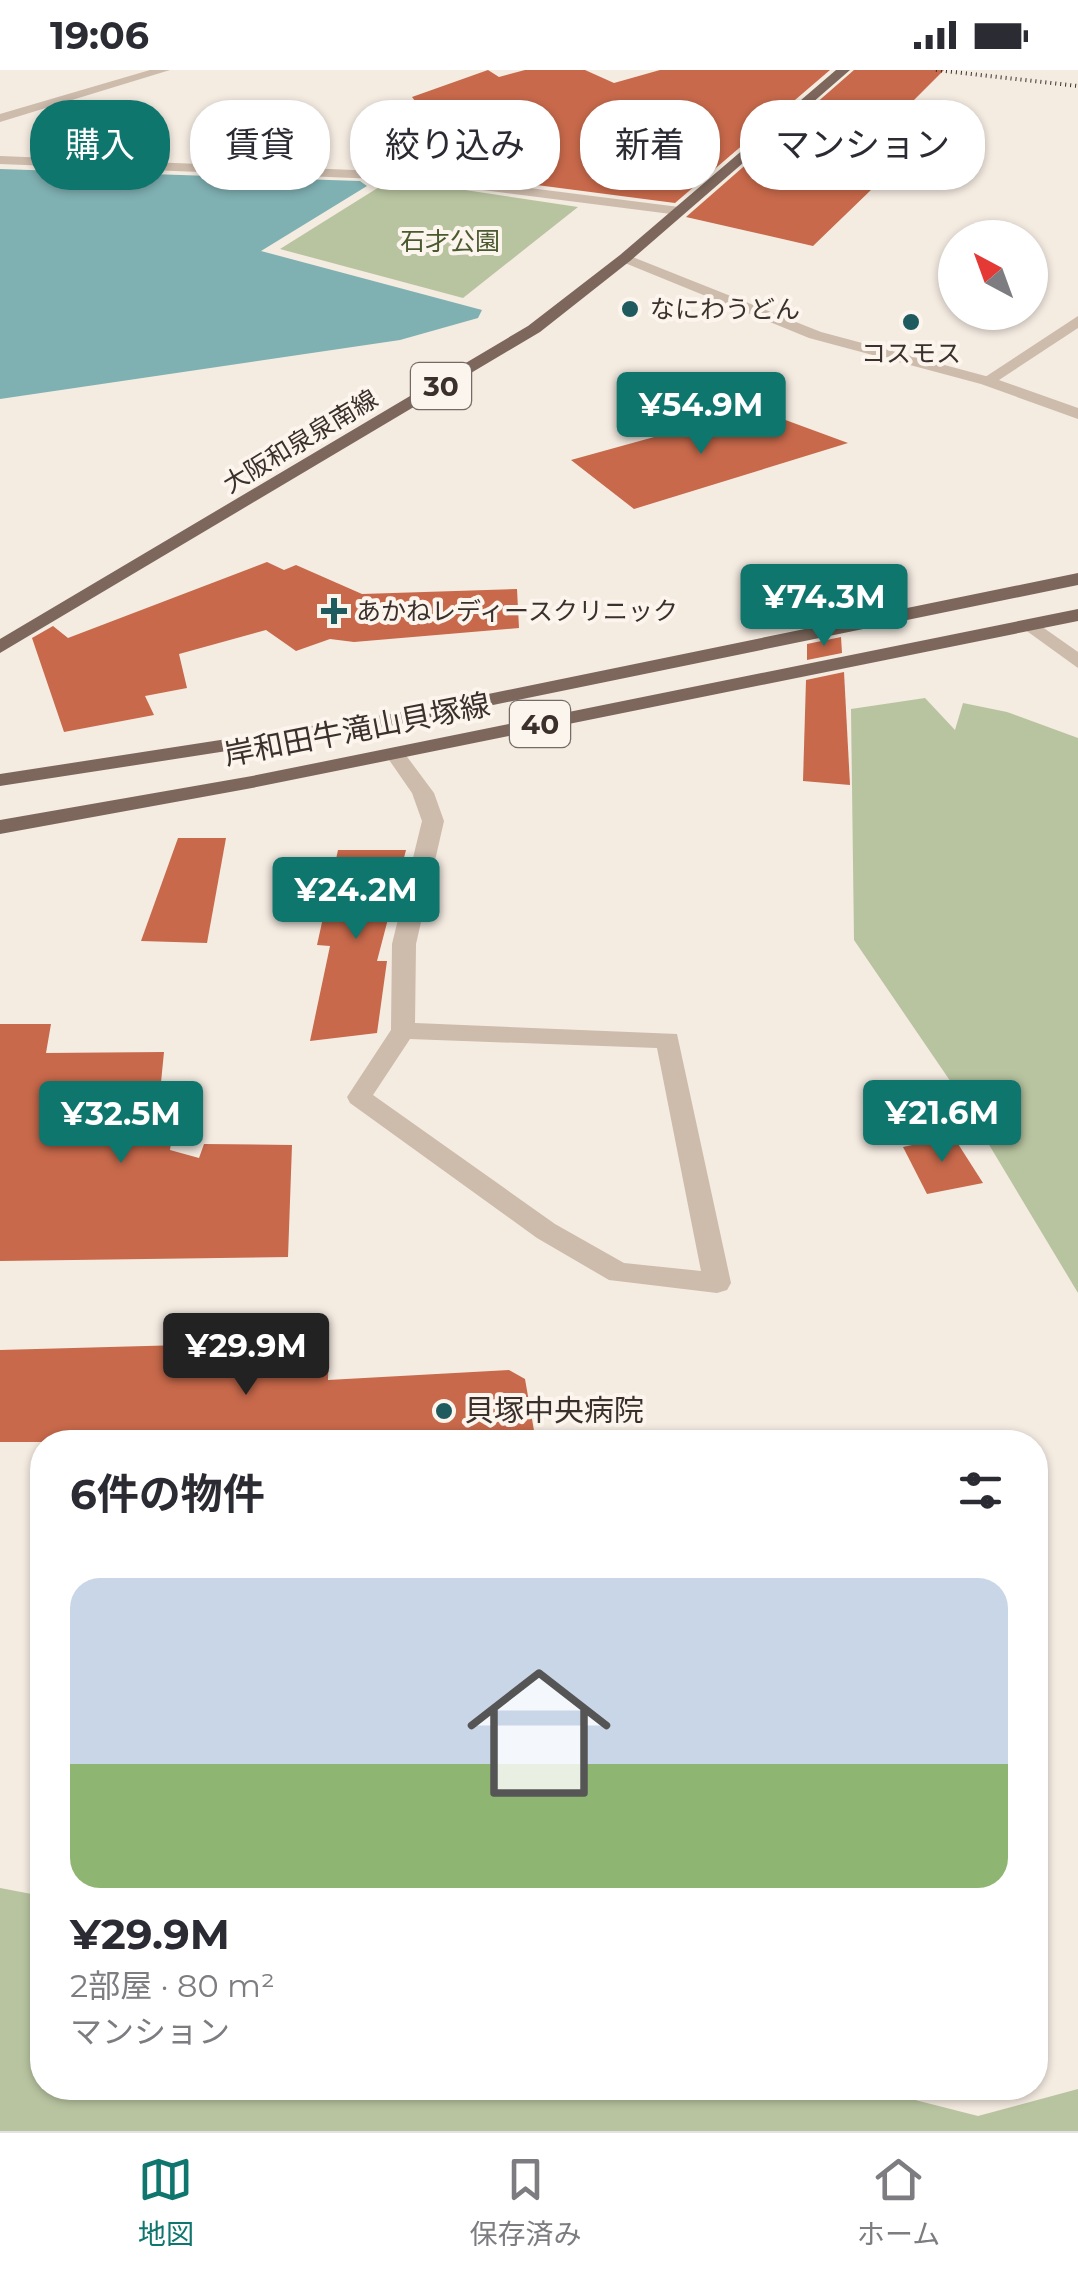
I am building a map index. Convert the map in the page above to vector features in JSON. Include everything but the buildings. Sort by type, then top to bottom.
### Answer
[{"type":"main road","name":"大阪和泉泉南線","points":[[0,646],[534,328],[625,258],[844,70]]},
{"type":"main road","name":"岸和田牛滝山貝塚線","points":[[0,780],[396,719],[1078,579]]},
{"type":"main road","name":"岸和田牛滝山貝塚線","points":[[0,826],[395,754],[1078,615]]},
{"type":"street","points":[[0,118],[164,70]]},
{"type":"street","points":[[0,160],[404,176],[679,211]]},
{"type":"street","points":[[625,258],[815,335],[987,381],[1078,414]]},
{"type":"street","points":[[987,381],[1073,329]]},
{"type":"street","points":[[1031,625],[1078,662]]},
{"type":"street","points":[[395,754],[424,794],[433,821],[404,944],[402,1031],[359,1096],[546,1231],[619,1273],[717,1283],[668,1040],[402,1031]]},
{"type":"green space","name":"石才公園","points":[[374,190],[465,190],[578,207],[463,298],[280,249]]},
{"type":"green space","points":[[925,698],[955,730],[963,703],[1007,712],[1078,738],[1078,1293],[955,1088],[854,940],[851,709]]},
{"type":"green space","points":[[0,1888],[30,1894],[30,2100],[915,2100],[978,2116],[1078,2089],[1078,2131],[0,2131]]},
{"type":"water","points":[[0,169],[30,170],[30,190],[170,190],[170,175],[190,175],[190,190],[330,190],[330,180],[350,181],[350,190],[360,190],[261,251],[482,310],[478,318],[400,340],[0,399]]},
{"type":"railway","points":[[936,70],[1078,86]]},
{"type":"place","name":"なにわうどん","points":[[630,309]]},
{"type":"place","name":"コスモス","points":[[911,322]]},
{"type":"place","name":"あかねレディースクリニック","points":[[334,611]]},
{"type":"place","name":"貝塚中央病院","points":[[444,1411]]}]
